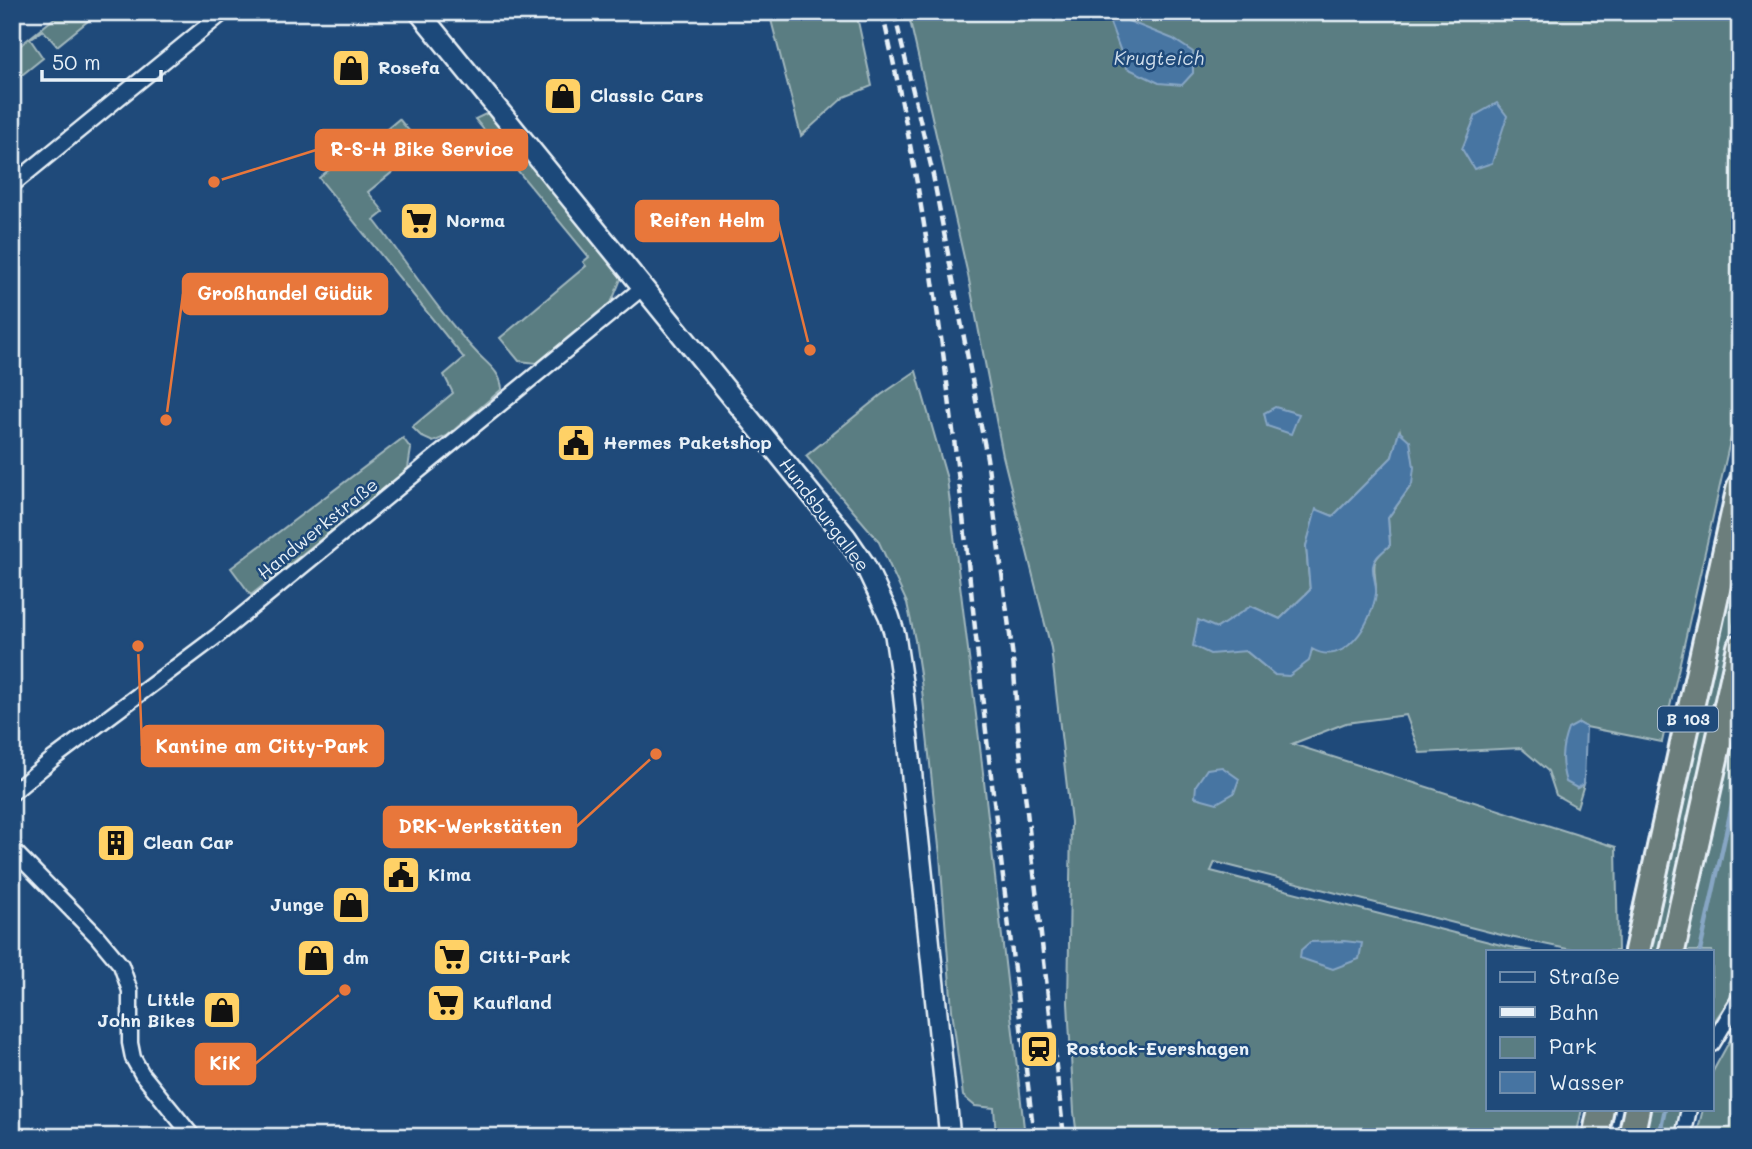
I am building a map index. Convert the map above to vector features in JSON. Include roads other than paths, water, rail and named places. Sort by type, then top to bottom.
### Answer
[{"type":"highway","name":"B 103","points":[[1637,950],[1740,486]]},
{"type":"highway","name":"B 103","points":[[1672,950],[1740,647]]},
{"type":"highway","points":[[1595,1137],[1601,1110]]},
{"type":"highway","points":[[1631,1137],[1637,1110]]},
{"type":"street","points":[[12,184],[224,12]]},
{"type":"street","name":"Hundsburgallee","points":[[419,12],[846,537],[865,565],[889,616],[895,635],[902,682],[950,1137]]},
{"type":"street","name":"Handwerkstraße","points":[[12,793],[54,758],[217,636],[642,288]]},
{"type":"street","points":[[12,849],[96,935],[121,965],[130,991],[130,1043],[133,1058],[142,1074],[193,1137]]},
{"type":"street","points":[[1714,1041],[1740,998]]},
{"type":"street","points":[[1683,1137],[1689,1110]]},
{"type":"water","name":"Krugteich","points":[[1106,12],[1124,12],[1128,21],[1173,39],[1193,52],[1193,73],[1182,85],[1159,83],[1127,68]]},
{"type":"water","points":[[1497,103],[1507,116],[1492,163],[1474,169],[1462,149],[1476,115]]},
{"type":"water","points":[[1275,407],[1299,414],[1291,434],[1267,426],[1264,413]]},
{"type":"water","points":[[1399,431],[1410,441],[1414,467],[1412,484],[1388,518],[1390,545],[1374,563],[1376,590],[1373,605],[1363,629],[1355,639],[1346,648],[1335,652],[1324,653],[1312,649],[1309,661],[1289,676],[1275,675],[1246,651],[1210,654],[1193,646],[1198,620],[1217,628],[1251,606],[1280,619],[1310,590],[1306,546],[1316,509],[1333,516],[1392,457]]},
{"type":"water","points":[[1579,723],[1586,727],[1584,784],[1577,788],[1566,782],[1562,755],[1568,729]]},
{"type":"water","points":[[1222,767],[1239,779],[1234,793],[1217,803],[1195,797],[1196,785],[1207,769]]},
{"type":"water","points":[[1310,942],[1362,943],[1359,959],[1333,969],[1300,958],[1301,950]]},
{"type":"waterway","points":[[1700,950],[1740,769]]},
{"type":"waterway","points":[[1659,1137],[1665,1110]]},
{"type":"railway","points":[[882,12],[917,181],[943,352],[1034,1137]]},
{"type":"railway","points":[[894,12],[932,170],[987,458],[1013,658],[1019,741],[1064,1137]]},
{"type":"place","name":"Rosefa","points":[[351,68]]},
{"type":"place","name":"Classic Cars","points":[[563,96]]},
{"type":"place","name":"R-S-H Bike Service","points":[[214,182]]},
{"type":"place","name":"Norma","points":[[419,221]]},
{"type":"place","name":"Reifen Helm","points":[[810,350]]},
{"type":"place","name":"Großhandel Güdük","points":[[166,420]]},
{"type":"place","name":"Hermes Paketshop","points":[[576,443]]},
{"type":"place","name":"Kantine am Citty-Park","points":[[138,646]]},
{"type":"place","name":"DRK-Werkstätten","points":[[656,754]]},
{"type":"place","name":"Clean Car","points":[[116,843]]},
{"type":"place","name":"Kima","points":[[401,875]]},
{"type":"place","name":"Junge","points":[[351,905]]},
{"type":"place","name":"Citti-Park","points":[[452,957]]},
{"type":"place","name":"dm","points":[[316,958]]},
{"type":"place","name":"KiK","points":[[345,990]]},
{"type":"place","name":"Kaufland","points":[[446,1003]]},
{"type":"place","name":"Little John Bikes","points":[[222,1010]]},
{"type":"place","name":"Rostock-Evershagen","points":[[1039,1049]]}]
